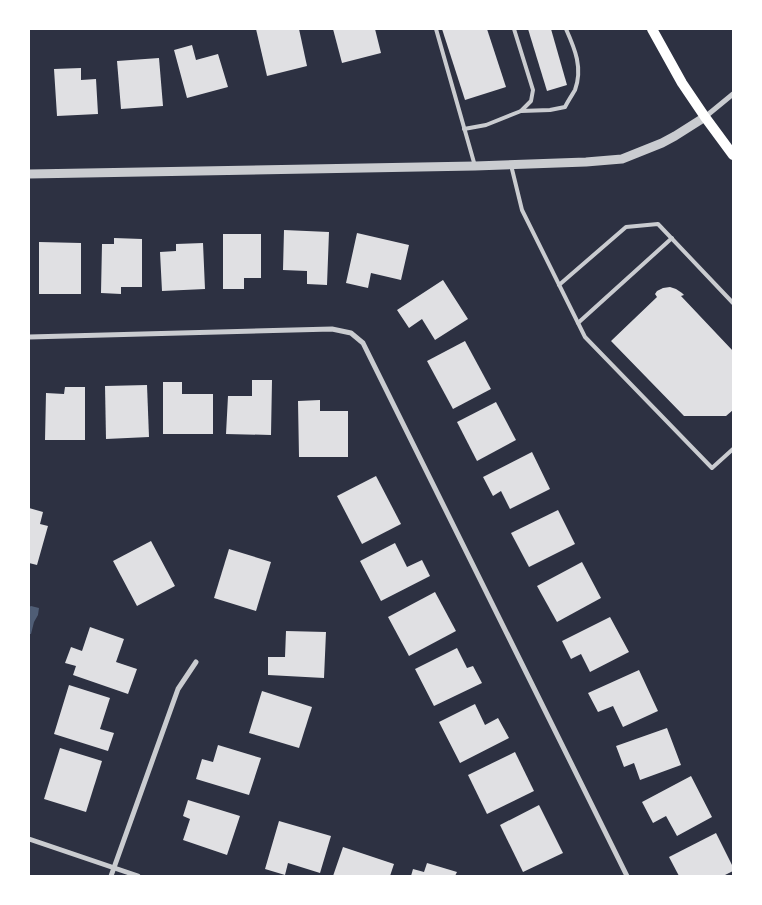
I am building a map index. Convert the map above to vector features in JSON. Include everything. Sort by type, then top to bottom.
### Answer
[{"type":"main road","points":[[652,29],[682,83],[733,155]]},
{"type":"street","points":[[29,174],[475,166],[622,159],[675,136],[705,117],[733,94]]},
{"type":"street","points":[[29,337],[332,329],[350,333],[363,343],[627,876]]},
{"type":"street","points":[[111,876],[178,690],[196,662]]},
{"type":"street","points":[[29,839],[138,876]]},
{"type":"lane","points":[[436,29],[475,166]]},
{"type":"lane","points":[[514,29],[533,90],[531,101],[521,111]]},
{"type":"lane","points":[[464,129],[486,125],[521,111],[550,110],[565,107],[575,90],[579,68],[575,50],[566,29]]},
{"type":"lane","points":[[511,165],[522,210],[585,336],[712,468],[733,449]]},
{"type":"lane","points":[[559,285],[626,227],[658,224],[733,303]]},
{"type":"lane","points":[[578,324],[672,238]]},
{"type":"water","points":[[29,607],[39,608],[31,634],[29,634]]},
{"type":"building","points":[[256,29],[299,29],[307,66],[267,76]]},
{"type":"building","points":[[333,29],[375,29],[381,53],[342,63]]},
{"type":"building","points":[[442,29],[487,29],[506,87],[465,100]]},
{"type":"building","points":[[528,29],[551,29],[567,85],[547,91]]},
{"type":"building","points":[[192,45],[196,60],[218,54],[228,87],[187,98],[174,50]]},
{"type":"building","points":[[159,58],[163,106],[121,109],[117,61]]},
{"type":"building","points":[[81,68],[81,80],[96,79],[98,114],[57,116],[54,69]]},
{"type":"building","points":[[284,230],[329,232],[327,285],[307,284],[307,271],[283,270]]},
{"type":"building","points":[[357,233],[409,245],[401,280],[371,273],[368,288],[346,283]]},
{"type":"building","points":[[223,234],[261,234],[261,278],[244,278],[244,289],[223,289]]},
{"type":"building","points":[[114,238],[142,239],[142,287],[121,287],[121,294],[101,293],[102,244],[114,244]]},
{"type":"building","points":[[39,242],[81,243],[81,294],[39,294]]},
{"type":"building","points":[[203,243],[205,289],[162,291],[160,252],[176,251],[176,244]]},
{"type":"building","points":[[443,280],[468,319],[435,340],[422,319],[409,328],[397,310]]},
{"type":"building","points":[[670,287],[684,295],[681,296],[733,351],[733,410],[726,416],[684,416],[611,341],[657,297],[655,294],[657,291]]},
{"type":"building","points":[[465,341],[491,389],[453,409],[427,361]]},
{"type":"building","points":[[252,380],[272,380],[271,435],[226,434],[228,396],[252,396]]},
{"type":"building","points":[[163,382],[182,382],[182,394],[213,394],[213,434],[163,434]]},
{"type":"building","points":[[147,385],[149,437],[106,439],[105,386]]},
{"type":"building","points":[[65,387],[85,387],[85,440],[45,440],[46,393],[64,394]]},
{"type":"building","points":[[320,400],[320,411],[348,411],[348,457],[299,457],[298,401]]},
{"type":"building","points":[[496,402],[516,440],[477,461],[457,422]]},
{"type":"building","points":[[532,452],[550,489],[510,509],[501,491],[493,496],[483,477]]},
{"type":"building","points":[[376,476],[401,524],[362,544],[337,496]]},
{"type":"building","points":[[29,508],[43,512],[40,524],[48,526],[37,565],[29,563]]},
{"type":"building","points":[[558,510],[575,544],[529,567],[511,533]]},
{"type":"building","points":[[151,541],[175,586],[137,606],[113,561]]},
{"type":"building","points":[[395,543],[407,567],[422,560],[430,576],[381,601],[360,561]]},
{"type":"building","points":[[229,549],[271,562],[256,611],[214,598]]},
{"type":"building","points":[[582,562],[601,598],[557,622],[537,586]]},
{"type":"building","points":[[435,592],[456,631],[409,656],[388,617]]},
{"type":"building","points":[[610,617],[629,652],[590,672],[581,654],[571,659],[562,641]]},
{"type":"building","points":[[90,627],[124,639],[116,662],[137,669],[128,694],[73,675],[76,666],[65,663],[71,647],[82,651]]},
{"type":"building","points":[[286,631],[326,632],[324,678],[268,675],[268,657],[285,657]]},
{"type":"building","points":[[457,648],[467,668],[473,666],[482,683],[434,706],[415,669]]},
{"type":"building","points":[[639,670],[658,711],[623,727],[613,706],[598,712],[588,693]]},
{"type":"building","points":[[69,685],[110,698],[100,729],[114,733],[108,751],[54,734]]},
{"type":"building","points":[[262,691],[312,707],[299,748],[249,733]]},
{"type":"building","points":[[475,704],[485,725],[498,718],[509,738],[460,763],[439,722]]},
{"type":"building","points":[[667,728],[681,765],[640,780],[634,763],[624,767],[616,746]]},
{"type":"building","points":[[218,745],[261,758],[249,795],[196,779],[202,759],[213,762]]},
{"type":"building","points":[[60,748],[102,761],[86,812],[44,799]]},
{"type":"building","points":[[515,752],[534,791],[487,814],[468,775]]},
{"type":"building","points":[[691,776],[712,817],[677,836],[666,816],[653,823],[642,802]]},
{"type":"building","points":[[188,800],[240,816],[227,855],[183,840],[190,819],[183,816]]},
{"type":"building","points":[[539,805],[563,853],[523,872],[500,825]]},
{"type":"building","points":[[279,821],[331,836],[320,873],[288,863],[285,875],[265,869]]},
{"type":"building","points":[[716,833],[733,867],[733,871],[723,876],[679,876],[669,857]]},
{"type":"building","points":[[343,847],[394,864],[390,876],[333,876]]},
{"type":"building","points":[[427,863],[457,872],[455,876],[411,876],[413,869],[424,872]]}]
